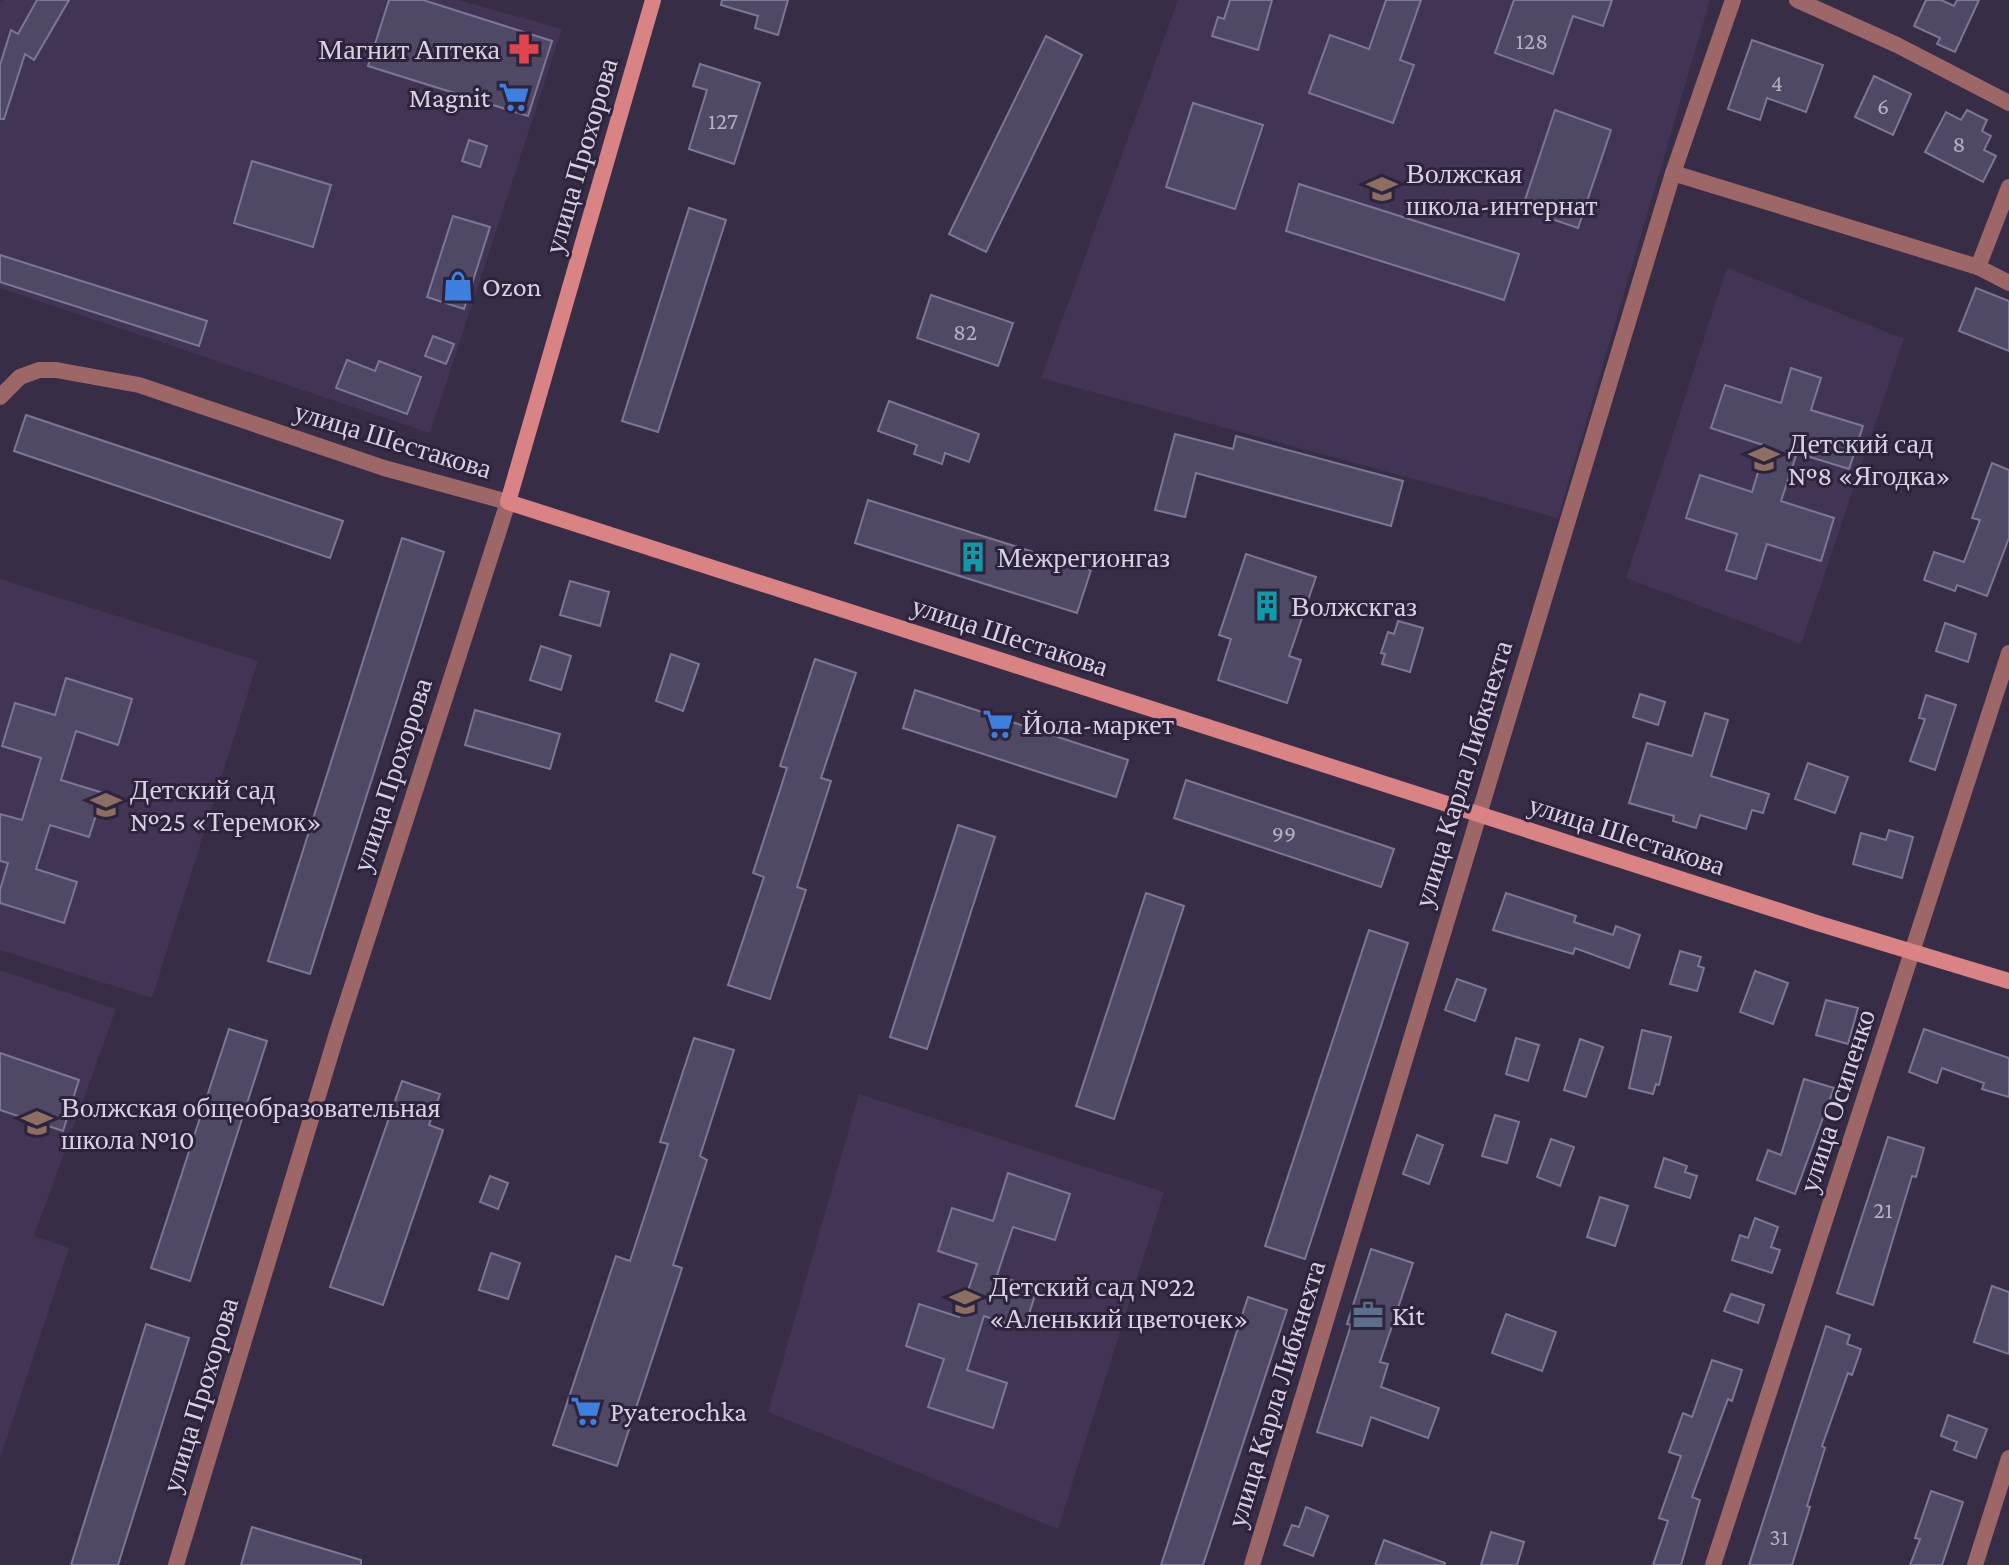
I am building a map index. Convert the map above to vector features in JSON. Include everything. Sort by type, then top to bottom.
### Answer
[{"type":"main road","name":"улица Прохорова","points":[[508,502],[653,0]]},
{"type":"main road","name":"улица Шестакова","points":[[508,502],[1477,814],[2009,981]]},
{"type":"street","name":"улица Карла Либкнехта","points":[[1252,1565],[1673,173],[1733,0]]},
{"type":"street","points":[[1797,0],[1897,45],[2009,103]]},
{"type":"street","points":[[1673,173],[1978,267],[2009,283]]},
{"type":"street","points":[[1978,267],[2009,187]]},
{"type":"street","name":"улица Шестакова","points":[[0,397],[20,377],[39,370],[56,370],[139,385],[384,468],[508,502]]},
{"type":"street","name":"улица Прохорова","points":[[176,1565],[337,1033],[508,502]]},
{"type":"street","name":"улица Осипенко","points":[[1713,1565],[2009,653]]},
{"type":"street","points":[[1975,1565],[2009,1458]]},
{"type":"shaded area","points":[[458,0],[562,29],[430,433],[0,288],[0,2]]},
{"type":"shaded area","name":"Волжская школа-интернат","points":[[1178,0],[1710,0],[1558,518],[1041,378]]},
{"type":"shaded area","name":"Детский сад №8 «Ягодка»","points":[[1727,268],[1904,339],[1801,644],[1626,578]]},
{"type":"shaded area","name":"Детский сад №25 «Теремок»","points":[[0,579],[258,661],[152,998],[0,950]]},
{"type":"shaded area","name":"Волжская общеобразовательная школа №10","points":[[0,970],[116,1009],[34,1236],[69,1248],[0,1459]]},
{"type":"shaded area","name":"Детский сад №22 «Аленький цветочек»","points":[[859,1094],[1164,1192],[1058,1529],[768,1412]]},
{"type":"building","points":[[37,0],[69,0],[34,60],[25,54],[4,119],[0,119],[0,65],[11,30],[18,34]]},
{"type":"building","points":[[389,0],[423,0],[552,41],[528,116],[368,66]]},
{"type":"building","points":[[722,0],[788,0],[778,35],[755,28],[758,16],[721,5]]},
{"type":"building","points":[[1230,0],[1272,0],[1258,50],[1212,36],[1218,17],[1224,19]]},
{"type":"building","points":[[1386,0],[1421,0],[1400,60],[1414,65],[1393,123],[1309,93],[1330,35],[1369,49]]},
{"type":"building","points":[[1514,0],[1612,0],[1603,26],[1573,16],[1553,74],[1495,53]]},
{"type":"building","points":[[1926,0],[1941,0],[1954,6],[1957,0],[1979,0],[1955,52],[1937,44],[1940,38],[1914,26]]},
{"type":"building","points":[[1046,36],[1082,55],[986,252],[949,234]]},
{"type":"building","points":[[1752,40],[1823,65],[1806,112],[1767,98],[1760,120],[1728,109]]},
{"type":"building","points":[[700,64],[760,83],[734,164],[689,149],[707,90],[693,86]]},
{"type":"building","points":[[1874,76],[1911,94],[1893,135],[1855,117]]},
{"type":"building","points":[[1193,103],[1263,125],[1235,209],[1166,187]]},
{"type":"building","points":[[1555,110],[1611,130],[1578,228],[1522,209]]},
{"type":"building","points":[[1967,110],[1987,120],[1982,131],[1991,136],[1984,150],[1996,156],[1983,182],[1925,152],[1946,112],[1961,120]]},
{"type":"building","points":[[469,140],[487,146],[480,167],[462,161]]},
{"type":"building","points":[[252,161],[331,185],[313,247],[234,223]]},
{"type":"building","points":[[1299,184],[1519,254],[1504,300],[1286,231]]},
{"type":"building","points":[[689,208],[726,220],[658,432],[622,421]]},
{"type":"building","points":[[453,216],[490,227],[464,309],[427,297]]},
{"type":"building","points":[[0,255],[207,321],[199,346],[0,282]]},
{"type":"building","points":[[1976,288],[2009,301],[2009,351],[1959,331]]},
{"type":"building","points":[[931,295],[1013,323],[998,366],[917,338]]},
{"type":"building","points":[[433,336],[454,344],[446,364],[425,356]]},
{"type":"building","points":[[347,360],[375,371],[379,361],[421,377],[407,414],[336,388]]},
{"type":"building","points":[[1791,368],[1821,378],[1811,410],[1863,426],[1849,469],[1797,453],[1781,501],[1834,518],[1821,561],[1767,544],[1756,579],[1726,570],[1737,534],[1686,518],[1700,475],[1752,492],[1766,446],[1711,428],[1725,385],[1781,403]]},
{"type":"building","points":[[889,401],[979,434],[969,462],[945,453],[942,464],[914,454],[917,445],[878,431]]},
{"type":"building","points":[[26,415],[343,521],[330,558],[14,451]]},
{"type":"building","points":[[1175,434],[1233,449],[1236,436],[1403,481],[1391,526],[1196,473],[1185,517],[1155,510]]},
{"type":"building","points":[[1992,463],[2009,470],[2009,538],[1987,596],[1957,585],[1955,591],[1924,580],[1934,552],[1964,562],[1980,520],[1972,518]]},
{"type":"building","name":"Межрегионгаз","points":[[868,500],[1091,570],[1077,613],[855,543]]},
{"type":"building","points":[[402,538],[444,552],[310,974],[268,961]]},
{"type":"building","name":"Волжскгаз","points":[[1246,554],[1316,577],[1289,656],[1301,660],[1287,703],[1218,680],[1231,639],[1219,635]]},
{"type":"building","points":[[570,581],[609,592],[600,626],[560,615]]},
{"type":"building","points":[[1398,621],[1423,628],[1410,672],[1382,664],[1385,654],[1381,653],[1388,632],[1394,634]]},
{"type":"building","points":[[1945,623],[1976,634],[1968,662],[1936,651]]},
{"type":"building","points":[[541,646],[571,656],[561,690],[530,680]]},
{"type":"building","points":[[671,654],[699,664],[683,711],[656,701]]},
{"type":"building","points":[[815,659],[856,673],[821,778],[831,781],[797,887],[806,890],[770,999],[728,985],[764,877],[753,873],[787,768],[780,766]]},
{"type":"building","points":[[66,678],[132,699],[118,745],[76,731],[61,780],[103,793],[89,837],[50,825],[36,869],[77,882],[64,923],[0,903],[0,890],[8,863],[0,861],[0,814],[22,820],[41,758],[2,746],[15,703],[55,715]]},
{"type":"building","points":[[915,690],[1128,760],[1116,797],[903,728]]},
{"type":"building","points":[[1640,694],[1665,702],[1658,725],[1633,717]]},
{"type":"building","points":[[1926,695],[1956,705],[1935,770],[1910,761],[1925,719],[1919,718]]},
{"type":"building","points":[[475,710],[560,734],[550,769],[465,745]]},
{"type":"building","points":[[1705,713],[1728,720],[1711,776],[1769,794],[1763,813],[1752,810],[1746,829],[1700,815],[1696,828],[1673,821],[1674,816],[1629,803],[1647,743],[1692,756]]},
{"type":"building","points":[[1808,763],[1848,777],[1835,813],[1795,799]]},
{"type":"building","points":[[1186,780],[1394,849],[1381,887],[1174,818]]},
{"type":"building","points":[[958,825],[995,837],[927,1049],[890,1037]]},
{"type":"building","points":[[1889,830],[1913,837],[1902,878],[1853,864],[1861,833],[1886,840]]},
{"type":"building","points":[[1146,893],[1184,906],[1114,1119],[1076,1106]]},
{"type":"building","points":[[1506,893],[1576,916],[1574,922],[1613,935],[1616,926],[1640,935],[1629,968],[1575,948],[1573,954],[1493,930]]},
{"type":"building","points":[[1369,930],[1408,943],[1305,1259],[1265,1246]]},
{"type":"building","points":[[1680,951],[1701,957],[1698,966],[1704,968],[1697,991],[1670,984]]},
{"type":"building","points":[[1755,971],[1788,983],[1773,1024],[1740,1012]]},
{"type":"building","points":[[1457,979],[1486,989],[1475,1021],[1445,1010]]},
{"type":"building","points":[[1826,1000],[1858,1008],[1848,1044],[1816,1035]]},
{"type":"building","points":[[229,1029],[267,1041],[190,1281],[151,1268]]},
{"type":"building","points":[[1924,1029],[2009,1058],[2009,1097],[1982,1089],[1984,1083],[1942,1068],[1937,1083],[1909,1072]]},
{"type":"building","points":[[1642,1030],[1671,1037],[1659,1085],[1656,1084],[1653,1094],[1629,1088]]},
{"type":"building","points":[[694,1038],[734,1050],[700,1156],[707,1160],[673,1265],[682,1268],[617,1466],[553,1445],[616,1256],[630,1261],[668,1144],[660,1142]]},
{"type":"building","points":[[1516,1038],[1539,1045],[1528,1081],[1506,1074]]},
{"type":"building","points":[[1580,1039],[1603,1047],[1586,1097],[1564,1090]]},
{"type":"building","points":[[0,1053],[79,1080],[63,1131],[0,1110]]},
{"type":"building","points":[[1804,1079],[1834,1088],[1795,1194],[1757,1180],[1768,1150],[1781,1155]]},
{"type":"building","points":[[402,1081],[440,1094],[429,1125],[443,1130],[383,1305],[330,1287]]},
{"type":"building","points":[[1495,1115],[1519,1122],[1507,1163],[1482,1156]]},
{"type":"building","points":[[1417,1135],[1443,1145],[1429,1184],[1403,1174]]},
{"type":"building","points":[[1888,1137],[1924,1148],[1916,1177],[1912,1176],[1873,1305],[1837,1293]]},
{"type":"building","points":[[1551,1139],[1574,1147],[1560,1186],[1537,1177]]},
{"type":"building","points":[[1664,1158],[1687,1166],[1685,1172],[1697,1176],[1690,1198],[1655,1187]]},
{"type":"building","points":[[1008,1173],[1070,1194],[1055,1240],[1013,1227],[997,1275],[1037,1289],[1024,1329],[984,1316],[967,1370],[1007,1383],[993,1428],[928,1407],[944,1359],[906,1346],[919,1304],[959,1317],[977,1264],[938,1251],[952,1208],[993,1221]]},
{"type":"building","points":[[490,1176],[508,1183],[498,1209],[480,1202]]},
{"type":"building","points":[[1600,1197],[1628,1206],[1615,1246],[1587,1237]]},
{"type":"building","points":[[1755,1218],[1778,1227],[1771,1247],[1780,1250],[1772,1273],[1732,1260],[1740,1235],[1748,1238]]},
{"type":"building","points":[[1371,1249],[1413,1263],[1380,1362],[1388,1364],[1381,1387],[1439,1408],[1428,1438],[1371,1417],[1362,1446],[1317,1432]]},
{"type":"building","points":[[491,1253],[520,1263],[508,1299],[479,1290]]},
{"type":"building","points":[[1992,1286],[2009,1292],[2009,1354],[1974,1342]]},
{"type":"building","points":[[1731,1294],[1764,1305],[1758,1323],[1724,1311]]},
{"type":"building","points":[[1248,1297],[1287,1310],[1203,1565],[1161,1565]]},
{"type":"building","points":[[1506,1314],[1556,1332],[1542,1371],[1492,1353]]},
{"type":"building","points":[[146,1324],[189,1338],[118,1565],[71,1565]]},
{"type":"building","points":[[1826,1326],[1850,1335],[1847,1344],[1861,1349],[1852,1375],[1848,1373],[1822,1446],[1825,1448],[1792,1565],[1749,1565]]},
{"type":"building","points":[[1712,1360],[1742,1370],[1732,1401],[1728,1399],[1692,1497],[1700,1500],[1681,1565],[1653,1565],[1668,1521],[1659,1518],[1681,1456],[1669,1452],[1683,1413],[1692,1417]]},
{"type":"building","points":[[1948,1415],[1987,1429],[1976,1458],[1954,1450],[1957,1442],[1941,1436]]},
{"type":"building","points":[[1931,1491],[1963,1502],[1942,1565],[1910,1565],[1920,1539],[1915,1538]]},
{"type":"building","points":[[1306,1507],[1328,1516],[1313,1556],[1284,1545],[1292,1525],[1299,1527]]},
{"type":"building","points":[[252,1527],[361,1560],[361,1565],[241,1565]]},
{"type":"building","points":[[1491,1532],[1524,1542],[1517,1565],[1481,1565]]},
{"type":"building","points":[[1384,1540],[1445,1563],[1375,1565]]},
{"type":"place","name":"Магнит Аптека","points":[[524,49]]},
{"type":"place","name":"Magnit","points":[[514,97]]},
{"type":"place","name":"Волжская школа-интернат","points":[[1382,189]]},
{"type":"place","name":"Ozon","points":[[458,286]]},
{"type":"place","name":"Детский сад №8 «Ягодка»","points":[[1764,459]]},
{"type":"place","name":"Межрегионгаз","points":[[973,557]]},
{"type":"place","name":"Волжскгаз","points":[[1267,606]]},
{"type":"place","name":"Йола-маркет","points":[[998,724]]},
{"type":"place","name":"Детский сад №25 «Теремок»","points":[[106,805]]},
{"type":"place","name":"Волжская общеобразовательная школа №10","points":[[37,1123]]},
{"type":"place","name":"Детский сад №22 «Аленький цветочек»","points":[[965,1302]]},
{"type":"place","name":"Kit","points":[[1368,1315]]},
{"type":"place","name":"Pyaterochka","points":[[586,1411]]}]
